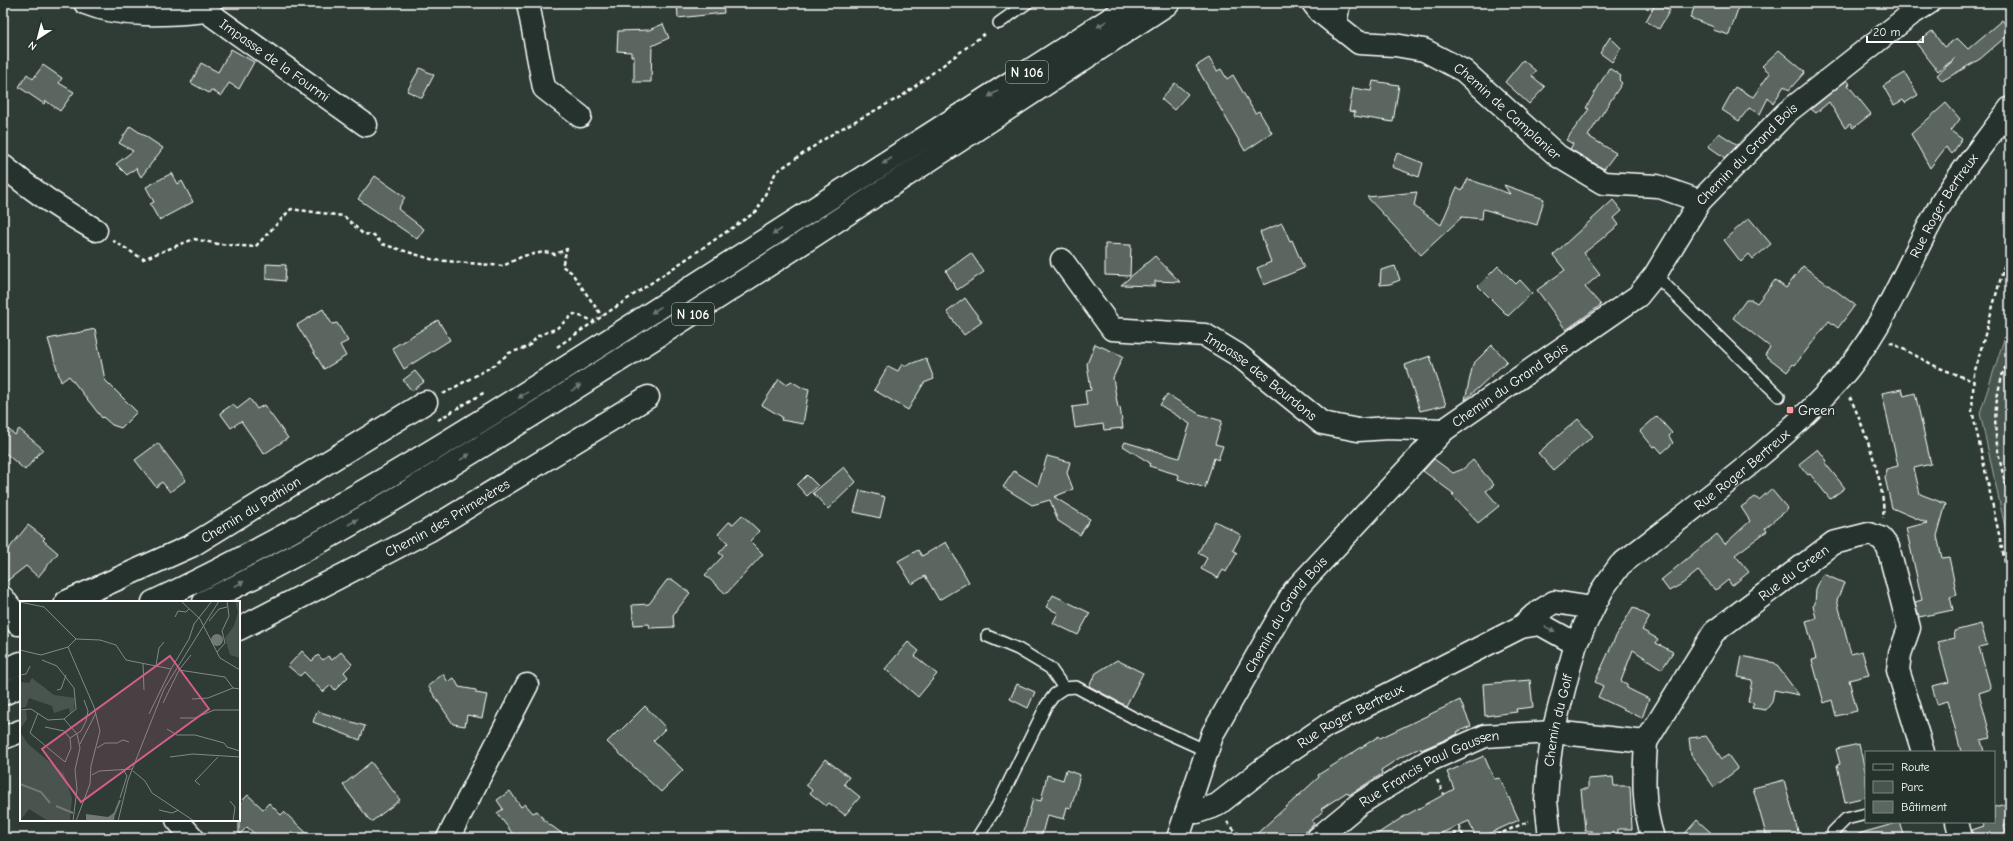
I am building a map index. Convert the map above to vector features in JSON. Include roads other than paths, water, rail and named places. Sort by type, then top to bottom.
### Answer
[{"type":"street","name":"Impasse de la Fourmi","points":[[85,3],[101,10],[165,15],[206,11],[366,125]]},
{"type":"street","points":[[528,3],[544,88],[580,116]]},
{"type":"street","name":"N 106","points":[[155,601],[193,583],[300,526],[426,454],[548,379],[1135,3]]},
{"type":"street","name":"N 106","points":[[206,601],[323,540],[441,472],[687,318],[1169,3]]},
{"type":"street","name":"Chemin du Grand Bois","points":[[1178,838],[1213,733],[1294,591],[1444,430],[1638,296],[1655,275],[1700,201],[1786,113],[1910,15],[1929,3]]},
{"type":"street","name":"Chemin de Camplanier","points":[[1325,9],[1359,43],[1424,50],[1464,71],[1558,156],[1603,183],[1657,186],[1700,201]]},
{"type":"street","name":"Rue Roger Bertreux","points":[[1187,812],[1197,812],[1217,805],[1267,766],[1326,726],[1521,627],[1534,615],[1554,602],[1593,608],[1604,587],[1620,565],[1779,439],[1838,381],[1874,332],[1942,202],[1965,166],[2010,108]]},
{"type":"street","points":[[3,166],[38,193],[96,230]]},
{"type":"street","name":"Impasse des Bourdons","points":[[1062,260],[1112,329],[1205,336],[1238,355],[1322,423],[1358,430],[1388,428],[1444,430]]},
{"type":"street","name":"Chemin des Primevères","points":[[240,628],[428,531],[648,396]]},
{"type":"street","name":"Chemin du Pathion","points":[[68,601],[190,546],[426,402]]},
{"type":"street","name":"Rue du Green","points":[[1646,742],[1714,632],[1833,542],[1869,534],[1881,538],[1888,547],[1909,628],[1900,654],[1898,670],[1923,751]]},
{"type":"street","points":[[3,598],[13,611],[14,624]]},
{"type":"street","name":"Chemin du Golf","points":[[1550,838],[1547,813],[1548,769],[1553,732],[1576,644],[1593,608]]},
{"type":"street","name":"Rue Roger Bertreux","points":[[1521,627],[1540,624],[1576,644]]},
{"type":"street","points":[[3,670],[20,663]]},
{"type":"street","points":[[448,838],[527,685]]},
{"type":"street","points":[[3,694],[20,686]]},
{"type":"street","points":[[3,738],[20,731]]},
{"type":"street","points":[[1553,732],[1646,742],[1643,789],[1646,818],[1653,838]]},
{"type":"street","name":"Rue Francis Paul Gaussen","points":[[1318,838],[1359,804],[1428,761],[1485,736],[1553,732]]},
{"type":"street","points":[[178,821],[193,838]]},
{"type":"street","points":[[1957,823],[1961,838]]},
{"type":"lane","points":[[999,23],[1027,3]]},
{"type":"lane","points":[[1655,275],[1779,396]]},
{"type":"lane","points":[[988,636],[1018,649],[1050,668],[1064,688]]},
{"type":"lane","points":[[977,838],[997,806],[1046,706],[1055,694],[1064,688],[1076,687],[1134,718],[1207,751]]},
{"type":"lane","points":[[1833,832],[1846,819],[1865,814]]},
{"type":"place","name":"Green","points":[[1790,410]]}]
